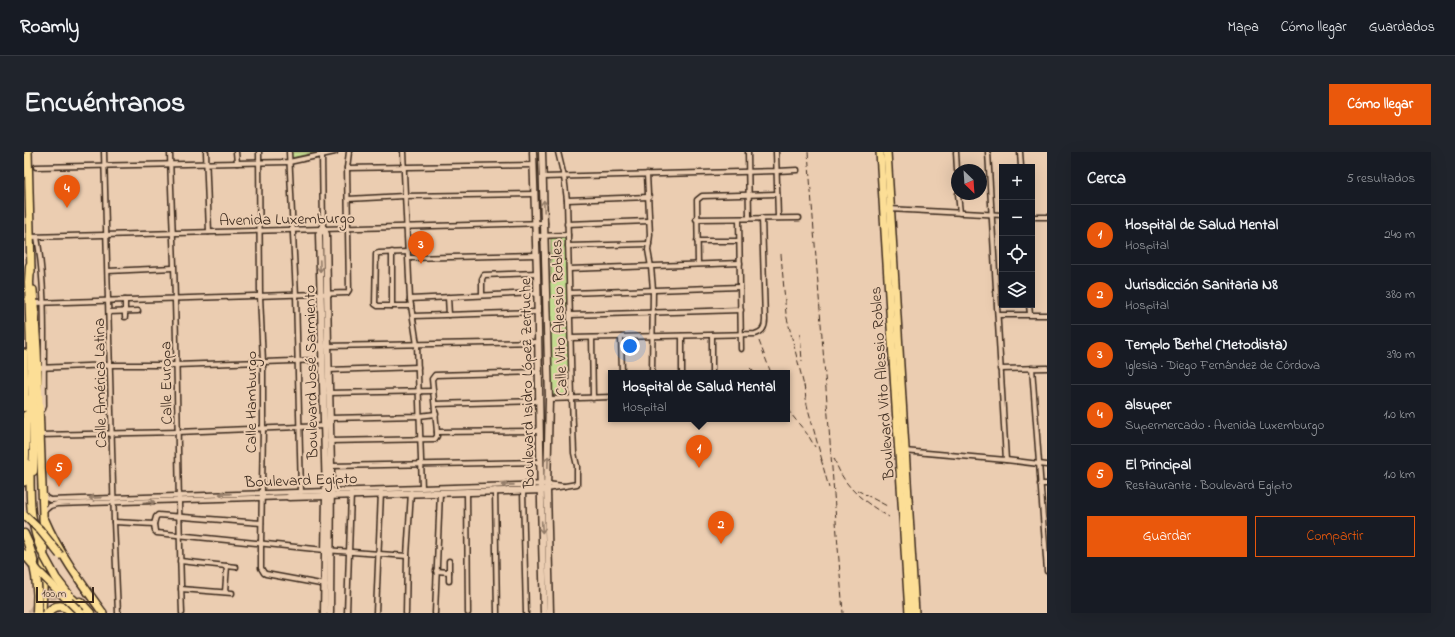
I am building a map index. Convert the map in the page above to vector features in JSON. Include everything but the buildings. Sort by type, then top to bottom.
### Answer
[{"type":"highway","points":[[30,266],[29,282],[34,452],[33,471]]},
{"type":"highway","points":[[24,534],[36,570],[38,592],[37,613]]},
{"type":"highway","points":[[80,602],[90,613]]},
{"type":"highway","points":[[48,613],[51,608],[56,606],[67,608],[73,613]]},
{"type":"main road","points":[[28,152],[30,266],[40,368],[38,411],[44,564],[42,613]]},
{"type":"main road","name":"Boulevard Isidro López Zertuche","points":[[533,152],[537,273],[536,312],[538,342],[539,431],[544,487],[550,613]]},
{"type":"main road","name":"Boulevard Isidro López Zertuche","points":[[542,152],[549,399],[544,487],[544,613]]},
{"type":"main road","name":"Boulevard Vito Alessio Robles","points":[[880,152],[885,180],[902,451],[915,613]]},
{"type":"main road","name":"Boulevard Vito Alessio Robles","points":[[885,180],[887,152]]},
{"type":"main road","name":"Boulevard José Sarmiento","points":[[323,228],[326,234],[324,294],[325,346],[328,370],[324,426],[328,441],[331,466],[329,493]]},
{"type":"main road","name":"Boulevard José Sarmiento","points":[[324,613],[327,585],[329,493],[328,441],[330,418],[322,360],[325,346]]},
{"type":"main road","points":[[24,353],[26,445],[24,482]]},
{"type":"main road","points":[[25,403],[29,409],[30,421],[29,497],[32,524],[44,556],[61,585],[87,613]]},
{"type":"main road","name":"Boulevard Vito Alessio Robles","points":[[902,451],[909,613]]},
{"type":"main road","name":"Boulevard Egipto","points":[[289,497],[351,492],[467,489],[523,491],[544,487]]},
{"type":"main road","points":[[43,513],[49,530],[103,613]]},
{"type":"main road","points":[[24,515],[40,530],[60,555],[99,613]]},
{"type":"main road","points":[[24,554],[50,583],[81,613]]},
{"type":"main road","name":"Boulevard José Sarmiento","points":[[327,585],[330,613]]},
{"type":"street","name":"Calle América Latina","points":[[104,152],[111,365],[113,498],[118,613]]},
{"type":"street","name":"Calle Europa","points":[[170,152],[182,613]]},
{"type":"street","points":[[206,152],[209,232]]},
{"type":"street","points":[[236,152],[237,163]]},
{"type":"street","name":"Calle Hamburgo","points":[[259,152],[260,296],[263,362],[261,523],[262,568],[264,573],[327,585]]},
{"type":"street","points":[[289,152],[296,295],[301,492]]},
{"type":"street","points":[[36,168],[289,162],[323,153],[335,152]]},
{"type":"street","points":[[34,304],[346,293],[349,290],[347,168],[349,152]]},
{"type":"street","points":[[403,152],[410,299],[414,316],[417,345],[422,488]]},
{"type":"street","name":"Calle Vito Alessio Robles","points":[[558,152],[564,177],[567,200],[572,398],[577,484]]},
{"type":"street","points":[[748,152],[749,218]]},
{"type":"street","points":[[776,152],[778,217]]},
{"type":"street","points":[[956,152],[957,164]]},
{"type":"street","points":[[988,152],[1006,460]]},
{"type":"street","points":[[1020,152],[1021,164]]},
{"type":"street","name":"Boulevard José Sarmiento","points":[[323,153],[323,228]]},
{"type":"street","points":[[347,168],[534,165]]},
{"type":"street","points":[[543,177],[777,172],[797,170]]},
{"type":"street","points":[[647,174],[650,221],[648,250],[653,290],[652,370]]},
{"type":"street","points":[[348,199],[404,196],[534,194]]},
{"type":"street","points":[[698,264],[696,219],[697,200],[702,196],[748,196],[777,194]]},
{"type":"street","points":[[567,200],[648,197]]},
{"type":"street","points":[[959,200],[960,213]]},
{"type":"street","points":[[887,208],[999,215]]},
{"type":"street","points":[[1035,216],[1047,217]]},
{"type":"street","points":[[696,219],[778,217],[799,218]]},
{"type":"street","points":[[571,338],[755,334],[762,331],[766,320],[762,218]]},
{"type":"street","points":[[739,219],[741,349]]},
{"type":"street","points":[[568,224],[650,221]]},
{"type":"street","name":"Avenida Luxemburgo","points":[[30,237],[545,223]]},
{"type":"street","points":[[536,236],[568,235]]},
{"type":"street","points":[[37,237],[41,257],[44,303],[40,368],[322,360]]},
{"type":"street","points":[[697,241],[739,241]]},
{"type":"street","points":[[568,246],[649,244]]},
{"type":"street","points":[[392,252],[392,306]]},
{"type":"street","points":[[408,252],[379,253],[375,255],[375,304],[378,306],[411,306]]},
{"type":"street","points":[[409,258],[536,255]]},
{"type":"street","points":[[569,269],[740,263]]},
{"type":"street","points":[[108,271],[173,268]]},
{"type":"street","points":[[482,295],[482,279],[484,275],[537,273]]},
{"type":"street","points":[[570,292],[740,287]]},
{"type":"street","points":[[410,299],[537,294]]},
{"type":"street","points":[[448,297],[449,315]]},
{"type":"street","points":[[125,300],[125,317]]},
{"type":"street","points":[[1030,308],[1030,314]]},
{"type":"street","points":[[571,315],[741,310]]},
{"type":"street","points":[[109,312],[138,311]]},
{"type":"street","points":[[414,316],[536,312]]},
{"type":"street","points":[[998,315],[1047,315]]},
{"type":"street","points":[[712,335],[712,370]]},
{"type":"street","points":[[682,336],[682,370]]},
{"type":"street","points":[[622,337],[622,370]]},
{"type":"street","points":[[592,338],[593,398]]},
{"type":"street","points":[[325,346],[538,342]]},
{"type":"street","points":[[328,370],[418,367]]},
{"type":"street","points":[[1000,368],[1047,368]]},
{"type":"street","points":[[1032,368],[1047,571]]},
{"type":"street","points":[[328,441],[435,439],[437,434],[436,414],[432,379],[435,375],[538,372]]},
{"type":"street","points":[[326,393],[433,391]]},
{"type":"street","points":[[549,399],[608,397]]},
{"type":"street","points":[[435,404],[539,401]]},
{"type":"street","points":[[330,418],[420,416],[436,414]]},
{"type":"street","points":[[39,435],[178,432],[324,426]]},
{"type":"street","points":[[437,434],[539,431]]},
{"type":"street","points":[[902,451],[1047,465]]},
{"type":"street","points":[[331,466],[541,462]]},
{"type":"street","name":"Boulevard Egipto","points":[[495,489],[577,484]]},
{"type":"street","points":[[1040,484],[1047,484]]},
{"type":"street","name":"Boulevard Egipto","points":[[411,491],[422,488],[440,490]]},
{"type":"street","points":[[467,489],[468,613]]},
{"type":"street","points":[[495,489],[497,613]]},
{"type":"street","points":[[435,613],[440,490]]},
{"type":"street","points":[[406,613],[407,556],[411,491]]},
{"type":"street","points":[[523,491],[526,613]]},
{"type":"street","name":"Boulevard Egipto","points":[[42,492],[46,498],[50,500],[180,495],[289,497]]},
{"type":"street","name":"Boulevard Egipto","points":[[43,513],[47,508],[53,505],[180,501],[301,492],[329,493]]},
{"type":"street","points":[[347,613],[351,492]]},
{"type":"street","points":[[376,613],[381,492]]},
{"type":"street","points":[[261,523],[180,518],[158,515],[154,524],[154,530],[157,533],[180,536],[407,556]]},
{"type":"street","points":[[114,522],[154,524]]},
{"type":"street","points":[[180,560],[236,567]]},
{"type":"street","points":[[449,560],[449,581]]},
{"type":"street","points":[[225,592],[228,566]]},
{"type":"street","points":[[436,571],[449,572]]},
{"type":"street","points":[[181,589],[232,593]]},
{"type":"green space","points":[[291,152],[317,152],[291,158]]},
{"type":"green space","points":[[565,237],[571,394],[552,395],[548,286],[551,281],[551,238]]},
{"type":"tunnel","points":[[24,489],[32,476]]},
{"type":"tunnel","points":[[31,613],[38,604],[47,598],[57,595],[68,596]]},
{"type":"railway","points":[[808,152],[843,613]]},
{"type":"railway","points":[[781,254],[786,314],[805,390]]},
{"type":"railway","points":[[800,333],[802,361]]},
{"type":"railway","points":[[759,341],[770,370]]},
{"type":"railway","points":[[804,385],[807,405],[823,464]]},
{"type":"railway","points":[[790,413],[808,435],[815,447]]},
{"type":"railway","points":[[834,458],[843,478],[849,486],[863,499],[889,517]]},
{"type":"railway","points":[[821,459],[829,488]]},
{"type":"railway","points":[[857,490],[887,506]]},
{"type":"place","name":"alsuper","points":[[67,208]]},
{"type":"place","name":"Templo Bethel (Metodista)","points":[[421,264]]},
{"type":"place","name":"Hospital de Salud Mental","points":[[699,468]]},
{"type":"place","name":"El Principal","points":[[59,487]]},
{"type":"place","name":"Jurisdicción Sanitaria N8","points":[[721,544]]}]
